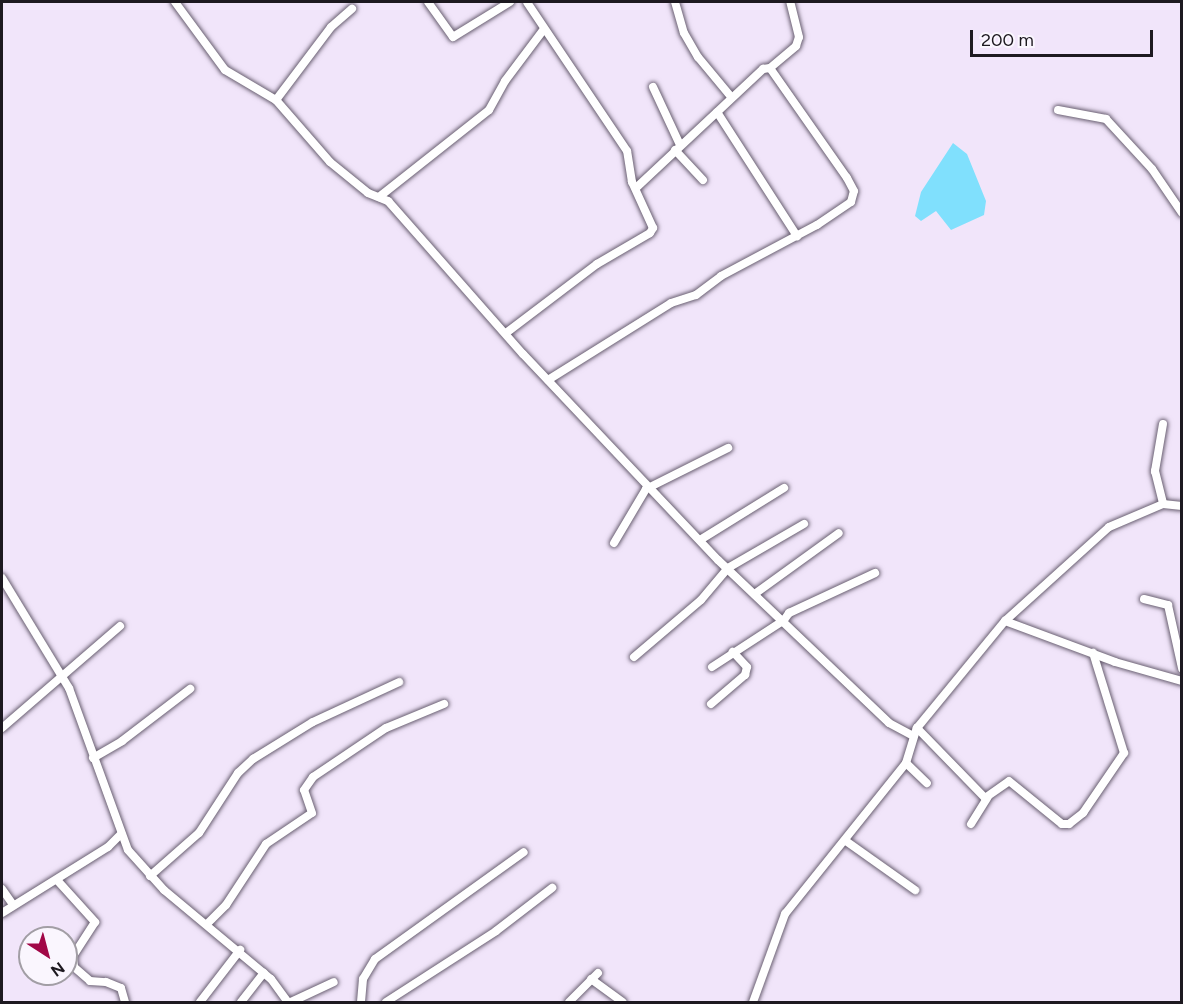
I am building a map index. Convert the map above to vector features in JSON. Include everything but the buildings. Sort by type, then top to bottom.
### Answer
[{"type":"street","points":[[175,2],[225,70],[276,100],[330,162],[355,184],[380,197],[400,214],[548,380],[651,485],[700,540],[784,620],[814,655],[865,697],[889,723],[913,736]]},
{"type":"street","points":[[428,2],[453,37],[510,2]]},
{"type":"street","points":[[506,333],[597,264],[650,233],[651,220],[637,187],[632,182],[627,151],[529,2]]},
{"type":"street","points":[[675,2],[684,33],[698,57],[732,98]]},
{"type":"street","points":[[637,187],[763,69],[770,68],[798,44],[790,2]]},
{"type":"street","points":[[276,100],[331,27],[352,9]]},
{"type":"street","points":[[380,197],[489,110],[505,81],[544,28]]},
{"type":"street","points":[[548,380],[671,303],[696,295],[721,276],[848,206],[854,191],[770,68]]},
{"type":"street","points":[[653,87],[677,148],[703,180]]},
{"type":"street","points":[[1058,110],[1106,119],[1152,169],[1182,213]]},
{"type":"street","points":[[717,112],[797,236]]},
{"type":"street","points":[[1162,424],[1155,471],[1163,504]]},
{"type":"street","points":[[614,543],[651,485],[728,448]]},
{"type":"street","points":[[700,540],[784,488]]},
{"type":"street","points":[[753,1002],[785,914],[846,841],[906,763],[917,728],[1005,621],[1109,526],[1163,504],[1182,506]]},
{"type":"street","points":[[634,657],[701,600],[728,568],[804,524]]},
{"type":"street","points":[[756,593],[839,532]]},
{"type":"street","points":[[712,667],[784,620],[789,613],[875,573]]},
{"type":"street","points":[[2,578],[62,674],[120,835],[128,850],[150,876],[240,950],[290,1002],[334,982]]},
{"type":"street","points":[[1144,599],[1168,604],[1182,668]]},
{"type":"street","points":[[1005,621],[1093,653],[1182,681]]},
{"type":"street","points":[[2,728],[120,626]]},
{"type":"street","points":[[711,704],[745,675],[747,668],[733,652]]},
{"type":"street","points":[[971,824],[987,798],[1009,781],[1062,824],[1069,824],[1083,813],[1124,753],[1093,653]]},
{"type":"street","points":[[150,876],[199,833],[238,773],[253,759],[313,722],[399,682]]},
{"type":"street","points":[[93,758],[130,736],[190,689]]},
{"type":"street","points":[[207,924],[226,905],[266,844],[312,813],[304,790],[313,777],[386,728],[444,704]]},
{"type":"street","points":[[917,728],[987,798]]},
{"type":"street","points":[[906,763],[927,783]]},
{"type":"street","points":[[2,913],[108,847],[120,835]]},
{"type":"street","points":[[846,841],[915,890]]},
{"type":"street","points":[[108,847],[128,850]]},
{"type":"street","points":[[361,1002],[363,979],[375,959],[524,852]]},
{"type":"street","points":[[57,880],[95,922],[73,956],[74,967],[90,981],[106,982],[121,988],[125,1002]]},
{"type":"street","points":[[386,1002],[496,931],[552,888]]},
{"type":"street","points":[[2,889],[13,905]]},
{"type":"street","points":[[200,1002],[240,950]]},
{"type":"street","points":[[241,1002],[264,973]]},
{"type":"street","points":[[568,1002],[595,976],[623,1002]]},
{"type":"water","points":[[953,143],[967,154],[986,201],[984,215],[951,230],[936,211],[921,221],[915,216],[921,192]]}]
